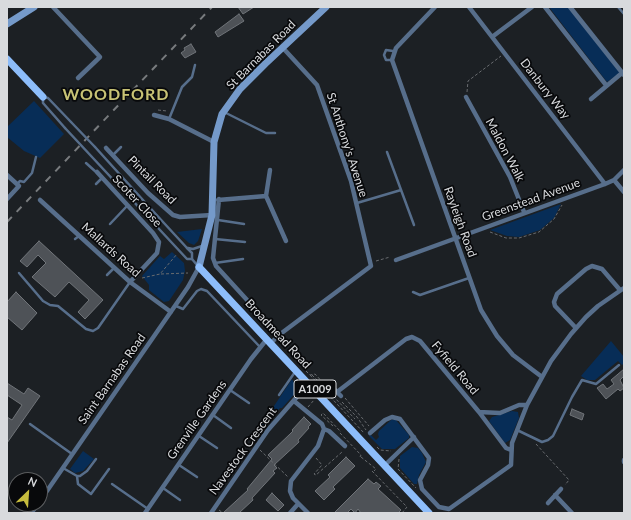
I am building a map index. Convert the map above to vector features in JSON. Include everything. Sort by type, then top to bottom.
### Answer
[{"type":"main road","name":"Broadmead Road","points":[[7,59],[43,97]]},
{"type":"main road","name":"Broadmead Road","points":[[199,267],[297,370],[429,513]]},
{"type":"street","points":[[7,24],[34,7]]},
{"type":"street","points":[[54,7],[100,56],[78,78]]},
{"type":"street","name":"St Barnabas Road","points":[[199,267],[216,200],[214,142],[223,112],[240,89],[326,7]]},
{"type":"street","points":[[393,53],[435,7]]},
{"type":"street","name":"Danbury Way","points":[[469,7],[605,184]]},
{"type":"street","points":[[492,37],[532,7]]},
{"type":"street","points":[[545,7],[606,85]]},
{"type":"street","points":[[570,7],[623,74],[606,85],[605,88],[591,99]]},
{"type":"street","name":"St Anthony's Avenue","points":[[282,48],[317,85],[351,181],[370,263]]},
{"type":"street","name":"Rayleigh Road","points":[[393,53],[392,60],[481,310],[496,336],[513,355],[542,377]]},
{"type":"street","name":"Maldon Walk","points":[[466,97],[510,177],[524,212]]},
{"type":"street","points":[[156,116],[169,119],[214,142]]},
{"type":"street","name":"Pintail Road","points":[[106,148],[148,193],[173,215],[180,217],[212,215]]},
{"type":"street","points":[[270,170],[266,196],[286,241]]},
{"type":"street","name":"Greenstead Avenue","points":[[396,260],[485,228],[524,212],[605,184],[614,180],[624,170]]},
{"type":"street","name":"Scoter Close","points":[[97,172],[157,237],[160,246],[157,253],[132,280]]},
{"type":"street","points":[[7,175],[18,185],[7,199]]},
{"type":"street","points":[[614,180],[624,192]]},
{"type":"street","points":[[266,196],[216,200],[218,220],[214,239],[215,263],[221,274],[279,335]]},
{"type":"street","name":"Mallards Road","points":[[40,200],[77,238],[171,312]]},
{"type":"street","points":[[269,341],[371,266],[370,263]]},
{"type":"street","points":[[369,435],[386,420],[392,417],[400,419],[429,458],[428,465],[420,480],[422,489],[439,507],[449,509],[507,469],[512,462],[511,450],[516,430],[527,405],[551,361],[576,328],[598,306],[622,289],[607,273],[597,266],[592,266],[580,274],[557,294],[554,302],[555,306],[576,328]]},
{"type":"street","name":"Saint Barnabas Road","points":[[48,489],[171,312],[199,267]]},
{"type":"street","name":"Fyfield Road","points":[[332,387],[339,394],[344,386],[406,339],[412,337],[420,341],[479,412],[506,448],[511,450]]},
{"type":"street","name":"Grenville Gardens","points":[[146,511],[260,347],[269,341]]},
{"type":"street","name":"Navestock Crescent","points":[[211,513],[268,430],[309,383]]},
{"type":"street","points":[[294,400],[322,424],[324,430],[322,439],[291,480],[290,491],[293,498],[308,513]]},
{"type":"street","name":"Fyfield Road","points":[[479,412],[500,413],[519,405],[527,405]]},
{"type":"street","points":[[324,430],[329,431],[345,446]]},
{"type":"street","points":[[385,465],[414,437]]},
{"type":"street","points":[[548,503],[561,489]]},
{"type":"street","points":[[555,495],[572,513]]},
{"type":"street","points":[[290,513],[298,504]]},
{"type":"lane","points":[[618,7],[624,14]]},
{"type":"lane","points":[[392,60],[386,60],[384,55],[386,50],[393,53]]},
{"type":"lane","points":[[169,119],[182,87],[192,77],[194,65]]},
{"type":"lane","name":"Broadmead Road","points":[[192,259],[187,259],[65,128],[43,103],[43,97],[48,98],[71,122],[192,253],[192,259],[199,267]]},
{"type":"lane","points":[[223,112],[266,133],[276,133]]},
{"type":"lane","points":[[113,155],[121,147]]},
{"type":"lane","points":[[387,152],[414,225]]},
{"type":"lane","points":[[18,185],[20,181],[24,182],[32,173],[36,157]]},
{"type":"lane","points":[[86,163],[97,172]]},
{"type":"lane","points":[[96,184],[102,178]]},
{"type":"lane","points":[[356,204],[401,190]]},
{"type":"lane","points":[[110,224],[128,206]]},
{"type":"lane","points":[[218,220],[244,224]]},
{"type":"lane","points":[[214,239],[245,242]]},
{"type":"lane","points":[[187,248],[195,248],[206,244]]},
{"type":"lane","points":[[215,263],[243,259]]},
{"type":"lane","points":[[107,275],[114,268]]},
{"type":"lane","points":[[19,273],[43,302],[58,306],[86,329],[93,331],[98,328],[132,280]]},
{"type":"lane","points":[[413,292],[420,295],[469,278]]},
{"type":"lane","name":"Broadmead Road","points":[[175,305],[183,309],[197,291],[201,289],[207,291],[260,347]]},
{"type":"lane","points":[[516,430],[546,442],[553,436],[572,396],[582,380],[596,384],[619,365]]},
{"type":"lane","points":[[279,395],[297,370]]},
{"type":"lane","points":[[230,390],[249,403]]},
{"type":"lane","points":[[212,415],[231,428]]},
{"type":"lane","points":[[30,424],[72,454]]},
{"type":"lane","points":[[198,435],[218,448]]},
{"type":"lane","points":[[63,468],[77,476],[82,475],[96,459]]},
{"type":"lane","points":[[178,464],[197,477]]},
{"type":"lane","points":[[77,476],[78,484],[91,494],[109,469]]},
{"type":"lane","points":[[112,484],[146,511]]},
{"type":"lane","points":[[162,487],[180,500]]},
{"type":"path","points":[[466,97],[468,81],[505,53]]},
{"type":"path","points":[[156,116],[158,109],[172,111]]},
{"type":"path","points":[[485,228],[506,238],[519,238],[538,232],[554,219],[565,198]]},
{"type":"path","points":[[160,274],[176,255]]},
{"type":"path","points":[[370,263],[390,257],[396,260]]},
{"type":"path","points":[[132,280],[160,274],[188,273]]},
{"type":"path","points":[[312,375],[353,421],[369,435]]},
{"type":"path","points":[[344,386],[345,400],[368,425],[375,429]]},
{"type":"path","points":[[305,410],[315,400]]},
{"type":"path","points":[[334,426],[321,414],[323,413],[341,432],[361,455],[360,457],[363,460]]},
{"type":"path","points":[[347,413],[355,419]]},
{"type":"path","points":[[353,421],[359,415]]},
{"type":"path","points":[[364,429],[368,425]]},
{"type":"path","points":[[533,438],[544,455],[569,480],[561,489]]},
{"type":"path","points":[[375,445],[380,450],[392,451],[399,459],[398,469],[417,489]]},
{"type":"path","points":[[257,447],[291,480]]},
{"type":"path","points":[[312,454],[322,465],[314,474],[316,475],[342,452]]},
{"type":"path","points":[[363,460],[367,456]]},
{"type":"path","points":[[363,460],[365,462],[367,460],[376,469],[373,471],[407,507],[402,513]]},
{"type":"path","points":[[401,501],[405,497]]},
{"type":"shaded area","points":[[549,7],[568,7],[620,73],[607,82]]},
{"type":"shaded area","points":[[34,101],[64,134],[40,158],[24,151],[7,137],[7,127]]},
{"type":"shaded area","points":[[561,204],[554,218],[540,230],[519,237],[507,236],[490,230]]},
{"type":"shaded area","points":[[202,229],[198,241],[194,245],[189,243],[177,232]]},
{"type":"shaded area","points":[[172,252],[184,263],[185,271],[183,280],[169,301],[164,302],[149,290],[149,285],[142,276],[160,256],[164,259]]},
{"type":"shaded area","points":[[611,341],[624,357],[624,363],[622,365],[618,361],[595,380],[587,380],[581,376]]},
{"type":"shaded area","points":[[292,379],[298,390],[282,408],[280,408],[263,429],[260,427]]},
{"type":"shaded area","points":[[512,411],[518,412],[519,418],[510,440],[505,443],[489,421],[492,417]]},
{"type":"shaded area","points":[[395,419],[409,435],[409,438],[395,449],[382,449],[369,436],[371,435],[376,440],[379,437],[379,431],[391,420]]},
{"type":"shaded area","points":[[412,447],[418,448],[426,462],[419,475],[417,484],[414,484],[400,468],[400,456]]},
{"type":"shaded area","points":[[83,451],[94,459],[83,471],[75,473],[70,469]]},
{"type":"building","points":[[238,7],[254,7],[243,14]]},
{"type":"building","points":[[239,14],[244,21],[218,37],[215,32]]},
{"type":"building","points":[[191,44],[196,52],[185,58],[181,53],[185,50],[184,48]]},
{"type":"building","points":[[39,241],[103,300],[85,319],[78,312],[89,300],[69,282],[55,297],[32,277],[46,263],[38,255],[27,267],[20,261]]},
{"type":"building","points":[[16,292],[37,313],[22,330],[7,317],[7,302]]},
{"type":"building","points":[[624,369],[624,376],[620,380],[624,388],[620,391],[618,389],[606,399],[597,388],[603,384],[607,389],[614,384],[611,380]]},
{"type":"building","points":[[7,383],[24,394],[28,388],[40,396],[7,443],[7,417],[12,420],[22,405],[7,395]]},
{"type":"building","points":[[572,409],[584,414],[582,420],[570,415]]},
{"type":"building","points":[[304,417],[311,424],[308,427],[309,428],[298,440],[299,442],[274,465],[277,468],[273,471],[275,473],[252,498],[253,500],[239,513],[223,513],[248,490],[247,489],[272,459],[268,455],[293,431],[292,430]]},
{"type":"building","points":[[346,457],[355,466],[333,487],[335,489],[324,500],[315,491],[330,477],[328,475]]},
{"type":"building","points":[[368,479],[374,484],[376,482],[381,486],[378,489],[401,510],[398,513],[361,513],[358,509],[355,513],[351,509],[347,513],[334,513]]},
{"type":"building","points":[[272,493],[284,505],[278,511],[266,500]]},
{"type":"railway","points":[[7,222],[212,7]]},
{"type":"district","name":"WOODFORD","points":[[116,95]]}]
